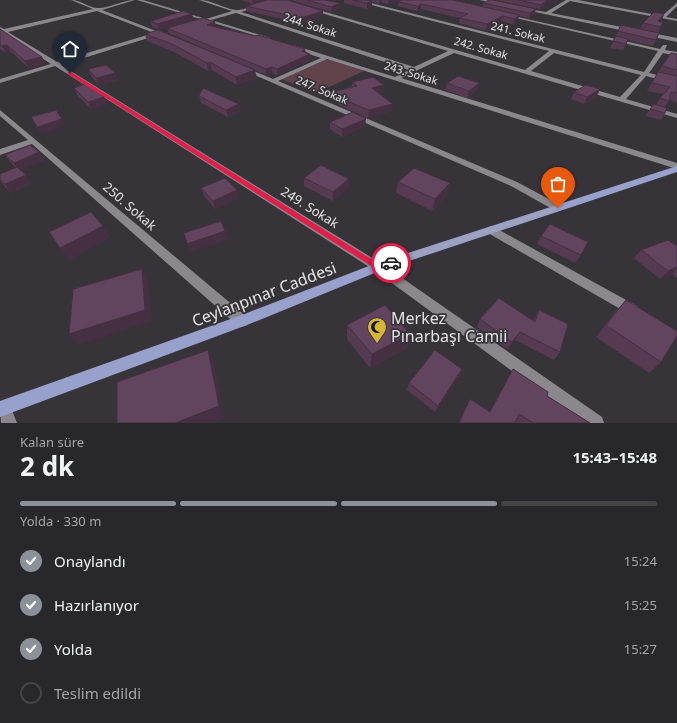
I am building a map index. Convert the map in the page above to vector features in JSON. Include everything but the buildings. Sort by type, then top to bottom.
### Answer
[{"type":"main road","name":"Ceylanpınar Caddesi","points":[[2,409],[242,321],[378,267],[677,167]]},
{"type":"street","points":[[73,0],[96,10],[163,32],[173,39]]},
{"type":"street","points":[[1,31],[96,10],[133,0]]},
{"type":"street","points":[[139,0],[274,41]]},
{"type":"street","name":"244. Sokak","points":[[201,0],[413,69]]},
{"type":"street","points":[[193,24],[276,0]]},
{"type":"street","name":"241. Sokak","points":[[354,0],[677,82]]},
{"type":"street","points":[[482,0],[504,5]]},
{"type":"street","points":[[547,14],[570,0],[677,20]]},
{"type":"street","points":[[594,4],[603,0]]},
{"type":"street","points":[[663,17],[677,4]]},
{"type":"street","points":[[384,8],[392,5]]},
{"type":"street","name":"242. Sokak","points":[[302,7],[677,116]]},
{"type":"street","points":[[518,8],[675,38]]},
{"type":"street","points":[[500,14],[677,54]]},
{"type":"street","name":"249. Sokak","points":[[1,31],[56,64],[378,267],[596,423]]},
{"type":"street","points":[[0,81],[163,32]]},
{"type":"street","points":[[622,99],[645,74],[661,50],[675,38]]},
{"type":"street","name":"243. Sokak","points":[[289,46],[677,167]]},
{"type":"street","points":[[395,79],[413,69],[454,51]]},
{"type":"street","points":[[526,72],[553,51]]},
{"type":"street","points":[[273,81],[327,57]]},
{"type":"street","name":"247. Sokak","points":[[237,66],[514,184],[558,208]]},
{"type":"street","name":"250. Sokak","points":[[0,112],[242,321]]},
{"type":"street","points":[[0,152],[34,141]]},
{"type":"street","points":[[492,230],[642,315]]},
{"type":"street","points":[[2,409],[9,423]]},
{"type":"shaded area","points":[[325,60],[331,60],[364,71],[316,93],[281,79]]},
{"type":"way so far","points":[[391,263],[558,208]]},
{"type":"place","name":"Merkez Pınarbaşı Camii","points":[[377,344]]},
{"type":"route","points":[[70,73],[378,267],[391,263]]}]
